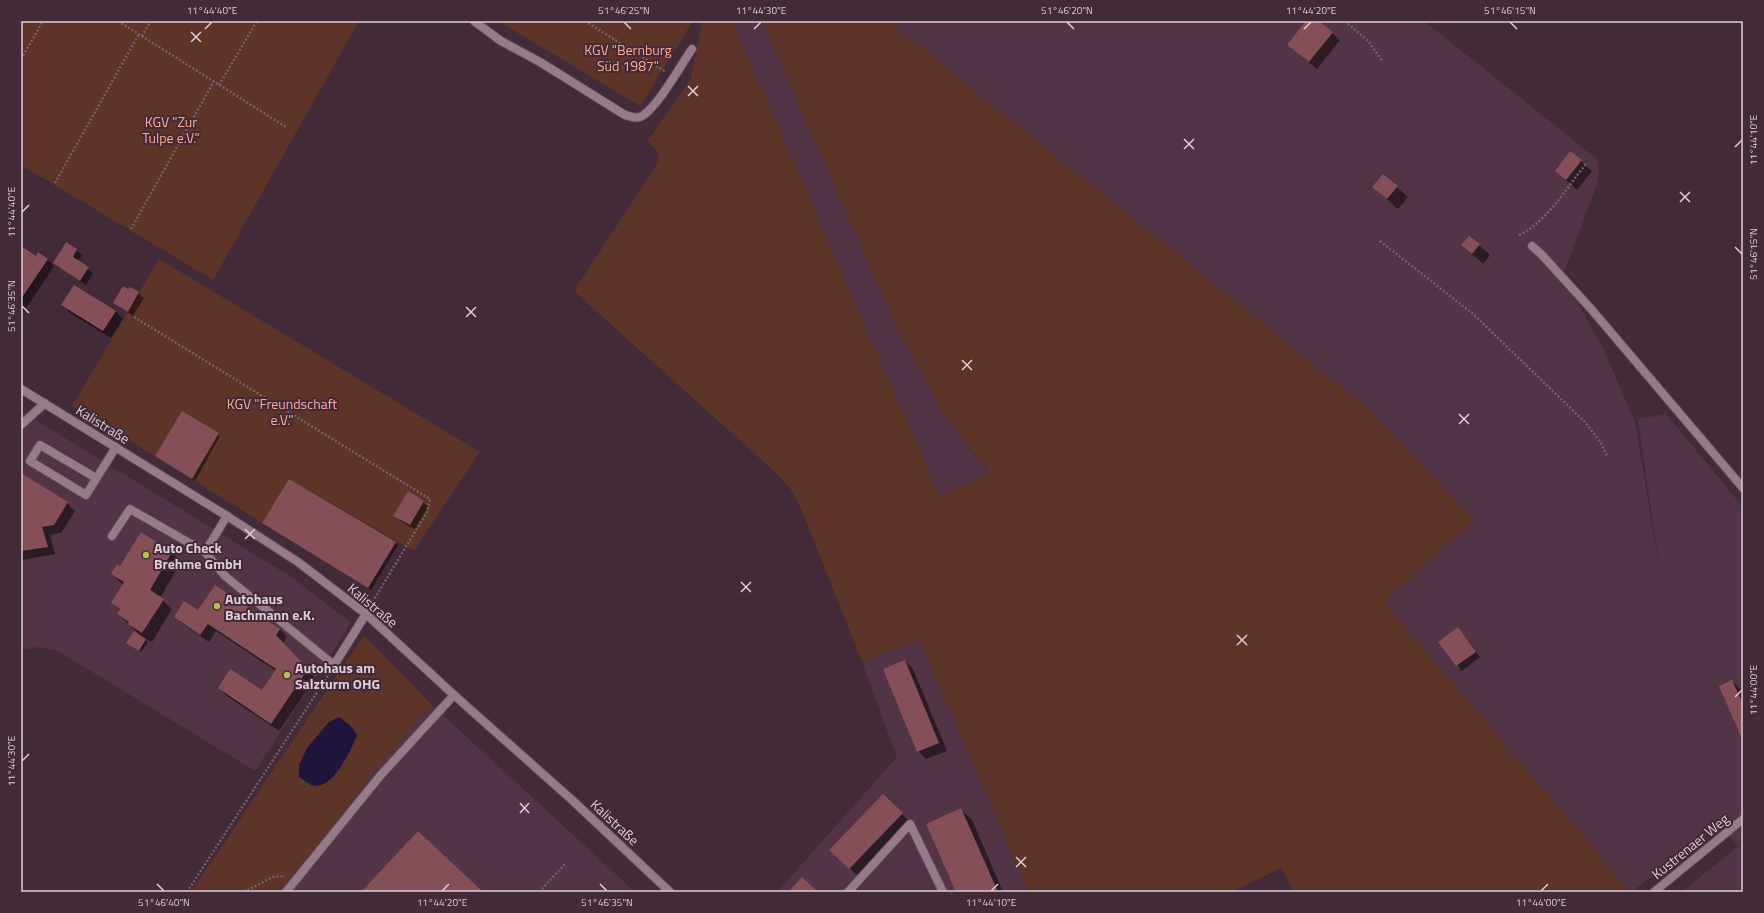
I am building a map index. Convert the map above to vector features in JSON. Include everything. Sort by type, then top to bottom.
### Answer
[{"type":"street","points":[[474,21],[502,41],[540,62],[625,115],[636,118],[642,116],[664,92],[692,49]]},
{"type":"street","points":[[1532,246],[1592,310],[1743,488]]},
{"type":"street","name":"Kalistraße","points":[[21,389],[228,516],[298,562],[366,614],[571,799],[670,892]]},
{"type":"street","points":[[21,425],[45,403]]},
{"type":"street","points":[[96,478],[40,445],[30,462],[86,495],[116,447]]},
{"type":"street","points":[[112,536],[130,509],[205,552],[224,576],[334,665],[366,614]]},
{"type":"street","points":[[205,552],[228,516]]},
{"type":"street","points":[[286,892],[380,776],[454,695]]},
{"type":"street","name":"Kustrenaer Weg","points":[[1654,892],[1743,819]]},
{"type":"street","points":[[848,892],[910,824],[943,892]]},
{"type":"path","points":[[21,59],[43,21]]},
{"type":"path","points":[[118,21],[286,127]]},
{"type":"path","points":[[55,183],[140,35],[151,21]]},
{"type":"path","points":[[219,84],[256,21]]},
{"type":"path","points":[[584,21],[674,76]]},
{"type":"path","points":[[1345,21],[1369,42],[1383,62]]},
{"type":"path","points":[[131,229],[214,81]]},
{"type":"path","points":[[1519,235],[1528,231],[1547,213],[1586,164]]},
{"type":"path","points":[[1380,241],[1473,314],[1585,422],[1601,443],[1607,456]]},
{"type":"path","points":[[134,317],[430,500],[427,512],[366,614]]},
{"type":"path","points":[[187,892],[334,665]]},
{"type":"path","points":[[539,892],[566,863]]},
{"type":"path","points":[[244,892],[273,877],[302,874]]},
{"type":"shaded area","points":[[731,21],[762,21],[898,331],[940,409],[989,474],[939,497]]},
{"type":"shaded area","points":[[889,21],[1424,21],[1597,159],[1599,170],[1597,184],[1561,281],[1578,303],[1604,350],[1635,422],[1660,573],[1638,419],[1666,414],[1743,507],[1743,841],[1737,846],[1720,825],[1631,892],[1384,602],[1474,521],[1369,409]]},
{"type":"shaded area","points":[[21,411],[293,578],[351,623],[255,771],[58,651],[39,647],[21,650]]},
{"type":"shaded area","points":[[919,639],[1029,892],[777,892],[897,757],[862,662]]},
{"type":"shaded area","points":[[432,705],[635,892],[289,892],[315,850],[391,749]]},
{"type":"shaded area","points":[[339,717],[350,725],[357,735],[340,768],[333,776],[327,782],[319,785],[312,785],[299,777],[299,765],[307,748],[328,723]]},
{"type":"shaded area","points":[[1743,842],[1743,892],[1682,892]]},
{"type":"green space","name":"KGV \"Zur Tulpe e.V.\"","points":[[21,21],[359,21],[213,280],[21,165]]},
{"type":"green space","name":"KGV \"Bernburg Süd 1987\"","points":[[498,21],[693,21],[640,106]]},
{"type":"green space","points":[[702,21],[731,21],[739,37],[939,496],[989,473],[940,409],[898,331],[762,21],[889,21],[1369,409],[1474,521],[1384,602],[1631,892],[1294,892],[1281,868],[1232,892],[1029,892],[919,640],[862,662],[799,504],[790,488],[776,473],[576,293],[575,289],[656,166],[659,156],[655,149],[647,141],[691,79]]},
{"type":"green space","name":"KGV \"Freundschaft e.V.\"","points":[[159,259],[480,452],[414,551],[289,479],[262,523],[192,479],[219,433],[182,411],[155,456],[72,406]]},
{"type":"green space","points":[[364,635],[432,705],[367,780],[288,892],[191,892]]},
{"type":"building","points":[[1306,21],[1319,21],[1333,32],[1309,62],[1287,45]]},
{"type":"building","points":[[1570,151],[1582,160],[1566,180],[1555,171]]},
{"type":"building","points":[[1383,174],[1398,186],[1387,199],[1372,187]]},
{"type":"building","points":[[1469,236],[1480,244],[1472,254],[1461,245]]},
{"type":"building","points":[[66,242],[77,249],[73,257],[89,267],[80,281],[53,263]]},
{"type":"building","points":[[21,246],[36,256],[38,252],[48,259],[21,299]]},
{"type":"building","points":[[74,285],[116,311],[103,331],[61,305]]},
{"type":"building","points":[[123,286],[128,289],[130,287],[139,292],[128,312],[113,303]]},
{"type":"building","points":[[182,411],[219,433],[192,479],[155,456]]},
{"type":"building","points":[[21,473],[68,502],[54,525],[42,527],[48,547],[21,551]]},
{"type":"building","points":[[289,479],[396,542],[368,588],[262,523]]},
{"type":"building","points":[[408,491],[424,501],[410,525],[393,516]]},
{"type":"building","points":[[141,532],[172,552],[150,590],[164,599],[142,633],[128,624],[129,622],[117,614],[120,609],[111,603],[124,582],[111,574],[117,564],[120,566]]},
{"type":"building","points":[[215,585],[280,629],[276,635],[308,669],[271,724],[218,688],[230,669],[262,690],[276,669],[208,624],[200,635],[174,617],[184,601],[198,610]]},
{"type":"building","points":[[1458,627],[1476,652],[1456,666],[1438,642]]},
{"type":"building","points":[[134,631],[146,639],[139,651],[126,643]]},
{"type":"building","points":[[905,660],[939,743],[917,752],[883,669]]},
{"type":"building","points":[[1732,680],[1743,704],[1743,741],[1719,686]]},
{"type":"building","points":[[883,794],[903,813],[849,869],[829,850]]},
{"type":"building","points":[[961,808],[998,892],[956,892],[926,824]]},
{"type":"building","points":[[418,831],[483,892],[361,892]]},
{"type":"building","points":[[802,877],[818,892],[788,892]]},
{"type":"place","name":"Auto Check Brehme GmbH","points":[[146,555]]},
{"type":"place","name":"Autohaus Bachmann e.K.","points":[[217,606]]},
{"type":"place","name":"Autohaus am Salzturm OHG","points":[[287,675]]}]
